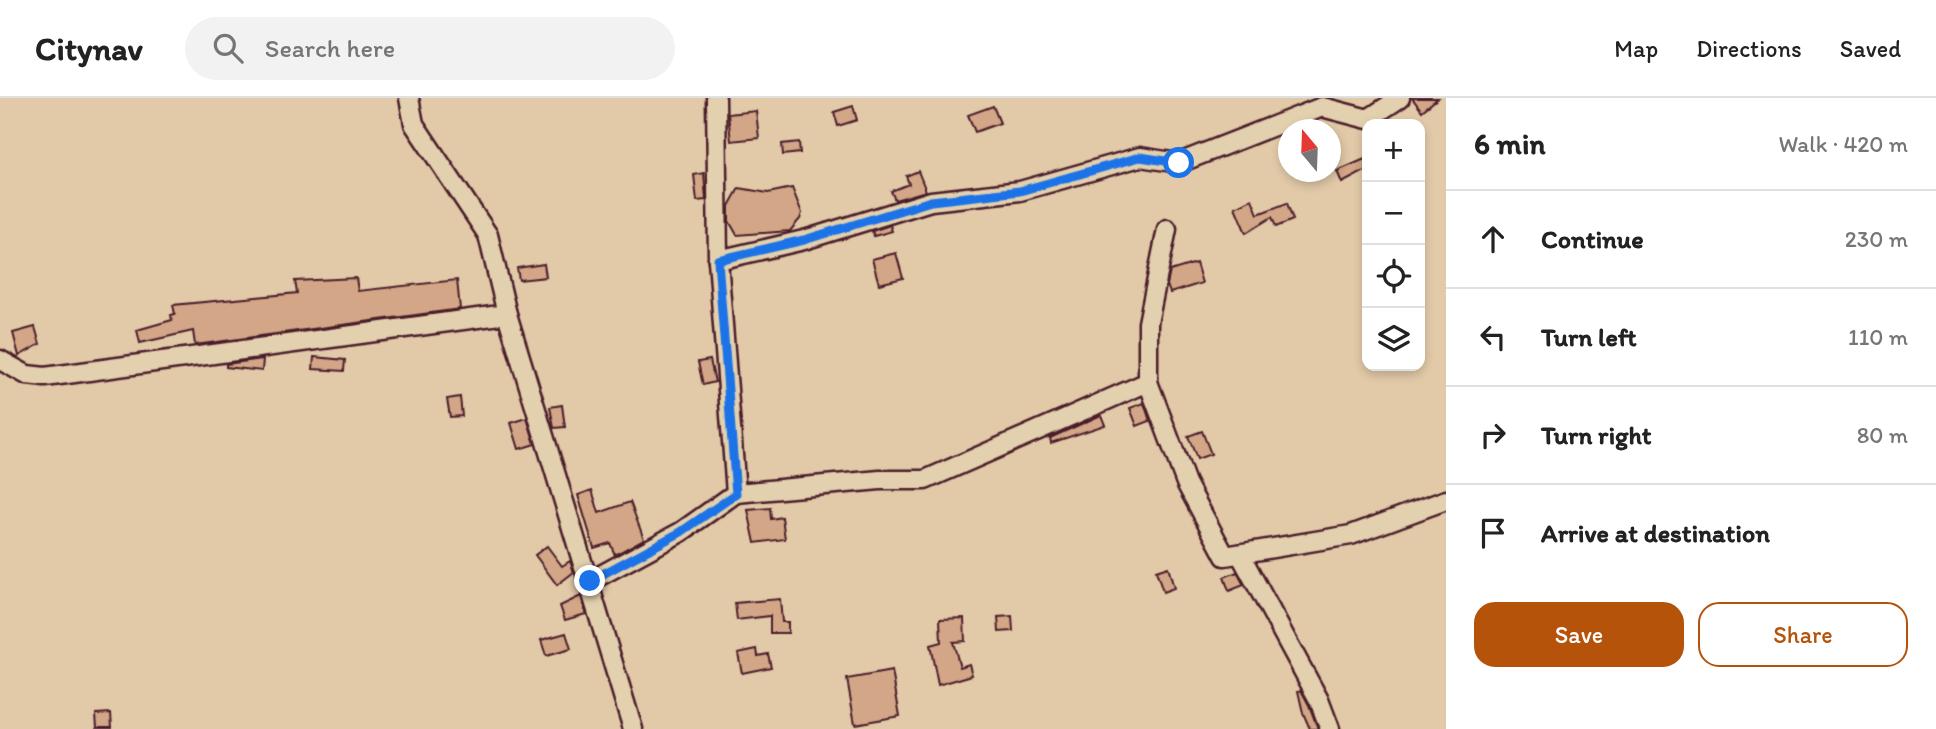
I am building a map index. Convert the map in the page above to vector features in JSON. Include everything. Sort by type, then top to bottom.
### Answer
[{"type":"street","points":[[409,98],[414,124],[488,235],[507,314],[633,729]]},
{"type":"street","points":[[716,98],[718,260],[736,494]]},
{"type":"street","points":[[718,260],[804,240],[931,201],[1020,191],[1140,157],[1179,163],[1322,107],[1368,119],[1400,98]]},
{"type":"street","points":[[1167,229],[1148,323],[1148,382],[1186,483],[1225,556],[1351,535],[1446,500]]},
{"type":"street","points":[[0,360],[27,375],[45,377],[507,314]]},
{"type":"street","points":[[590,581],[681,532],[736,494],[880,480],[925,480],[1148,382]]},
{"type":"street","points":[[1240,554],[1319,700],[1330,729]]},
{"type":"building","points":[[1412,98],[1438,98],[1422,111]]},
{"type":"building","points":[[853,106],[857,120],[838,126],[834,112]]},
{"type":"building","points":[[993,106],[1000,123],[975,132],[968,115]]},
{"type":"building","points":[[756,111],[759,138],[731,141],[728,114]]},
{"type":"building","points":[[799,142],[800,153],[783,155],[782,144]]},
{"type":"building","points":[[1362,160],[1362,173],[1342,183],[1341,169]]},
{"type":"building","points":[[918,171],[926,191],[895,200],[891,191],[909,184],[906,176]]},
{"type":"building","points":[[704,173],[706,200],[697,201],[694,175]]},
{"type":"building","points":[[739,188],[768,193],[792,188],[802,213],[800,219],[790,231],[737,235],[729,221],[729,206]]},
{"type":"building","points":[[1252,199],[1258,214],[1287,203],[1293,220],[1276,227],[1272,217],[1246,233],[1235,207]]},
{"type":"building","points":[[890,225],[892,231],[874,236],[872,231]]},
{"type":"building","points":[[896,253],[903,278],[879,284],[872,259]]},
{"type":"building","points":[[1196,263],[1202,283],[1170,293],[1167,285],[1170,271]]},
{"type":"building","points":[[544,264],[546,277],[519,280],[517,268]]},
{"type":"building","points":[[356,278],[358,291],[457,280],[460,309],[195,345],[193,331],[140,343],[137,330],[172,320],[171,315],[175,314],[173,305],[297,293],[295,281]]},
{"type":"building","points":[[35,327],[40,344],[19,356],[13,333]]},
{"type":"building","points":[[314,357],[345,360],[344,371],[313,369]]},
{"type":"building","points":[[263,359],[262,371],[226,367],[226,364]]},
{"type":"building","points":[[710,360],[715,382],[703,385],[698,362]]},
{"type":"building","points":[[460,397],[462,416],[450,417],[447,399]]},
{"type":"building","points":[[1144,403],[1150,421],[1137,426],[1130,408]]},
{"type":"building","points":[[562,405],[565,427],[554,428],[550,407]]},
{"type":"building","points":[[1101,415],[1105,425],[1051,443],[1050,438]]},
{"type":"building","points":[[527,418],[535,444],[519,449],[511,423]]},
{"type":"building","points":[[1202,431],[1211,454],[1197,459],[1188,436]]},
{"type":"building","points":[[592,490],[599,513],[630,502],[644,539],[615,555],[610,543],[594,548],[578,495]]},
{"type":"building","points":[[770,508],[771,519],[782,517],[785,539],[755,543],[748,510]]},
{"type":"building","points":[[547,546],[562,566],[570,561],[574,572],[557,585],[535,555]]},
{"type":"building","points":[[1168,567],[1174,588],[1163,592],[1156,571]]},
{"type":"building","points":[[1237,572],[1244,585],[1229,591],[1224,577]]},
{"type":"building","points":[[581,596],[586,614],[565,620],[560,606]]},
{"type":"building","points":[[780,599],[782,622],[788,622],[788,633],[770,633],[770,616],[737,620],[735,603]]},
{"type":"building","points":[[1012,616],[1013,631],[999,632],[998,617]]},
{"type":"building","points":[[964,618],[965,641],[953,642],[960,667],[969,664],[972,675],[938,685],[930,645],[941,642],[940,619]]},
{"type":"building","points":[[566,633],[571,649],[546,656],[541,640]]},
{"type":"building","points":[[757,649],[758,656],[768,654],[771,667],[742,673],[738,653]]},
{"type":"building","points":[[892,671],[900,716],[855,724],[847,679]]},
{"type":"building","points":[[1301,690],[1318,729],[1310,729],[1303,713],[1298,691]]},
{"type":"building","points":[[111,713],[112,727],[97,727],[96,714]]},
{"type":"route","points":[[590,581],[681,532],[736,494],[718,260],[804,240],[931,201],[1020,191],[1140,157],[1179,163]]}]
